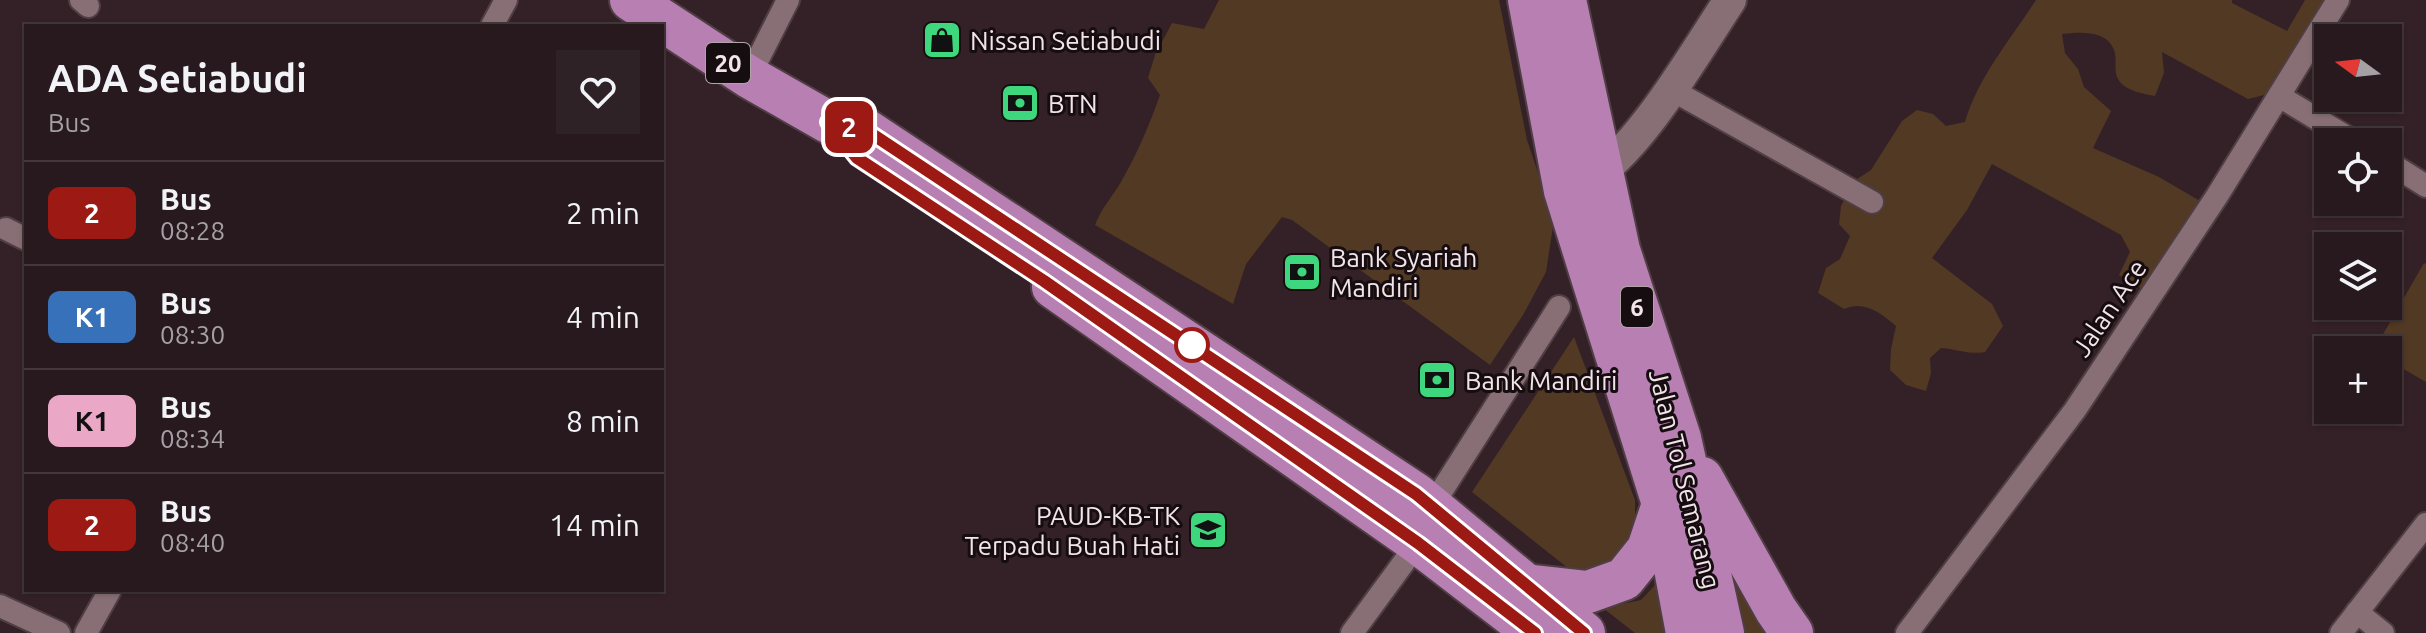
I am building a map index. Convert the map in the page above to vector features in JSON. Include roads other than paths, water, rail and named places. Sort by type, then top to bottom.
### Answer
[{"type":"highway","name":"Jalan Tol Semarang","points":[[1529,0],[1583,182],[1663,504],[1687,633]]},
{"type":"highway","name":"Jalan Tol Semarang","points":[[1565,0],[1583,182],[1619,250],[1680,438],[1723,633]]},
{"type":"highway","name":"20","points":[[664,24],[828,122],[857,158],[1425,524],[1525,585],[1584,633]]},
{"type":"highway","points":[[1680,438],[1776,610],[1792,633]]},
{"type":"highway","points":[[1525,585],[1588,592],[1624,579],[1648,549],[1663,504]]},
{"type":"highway","name":"20","points":[[1425,524],[1535,633]]},
{"type":"main road","points":[[1583,182],[1672,90],[1730,0]]},
{"type":"street","points":[[493,24],[506,0]]},
{"type":"street","points":[[749,77],[788,0]]},
{"type":"street","name":"Jalan Ace","points":[[1907,633],[2075,410],[2217,196],[2338,0]]},
{"type":"street","points":[[1672,90],[1872,202]]},
{"type":"street","points":[[2279,96],[2332,128]]},
{"type":"street","points":[[2402,171],[2426,186]]},
{"type":"street","points":[[6,229],[24,238]]},
{"type":"street","points":[[1352,633],[1425,524],[1559,307]]},
{"type":"street","points":[[2341,633],[2426,524]]},
{"type":"street","points":[[86,633],[109,592]]},
{"type":"street","points":[[0,606],[59,633]]},
{"type":"street","points":[[2357,612],[2383,633]]},
{"type":"place","name":"Nissan Setiabudi","points":[[942,40]]},
{"type":"place","name":"BTN","points":[[1020,103]]},
{"type":"place","name":"Bank Syariah Mandiri","points":[[1302,272]]},
{"type":"place","name":"Bank Mandiri","points":[[1437,380]]},
{"type":"place","name":"PAUD-KB-TK Terpadu Buah Hati","points":[[1208,530]]}]
